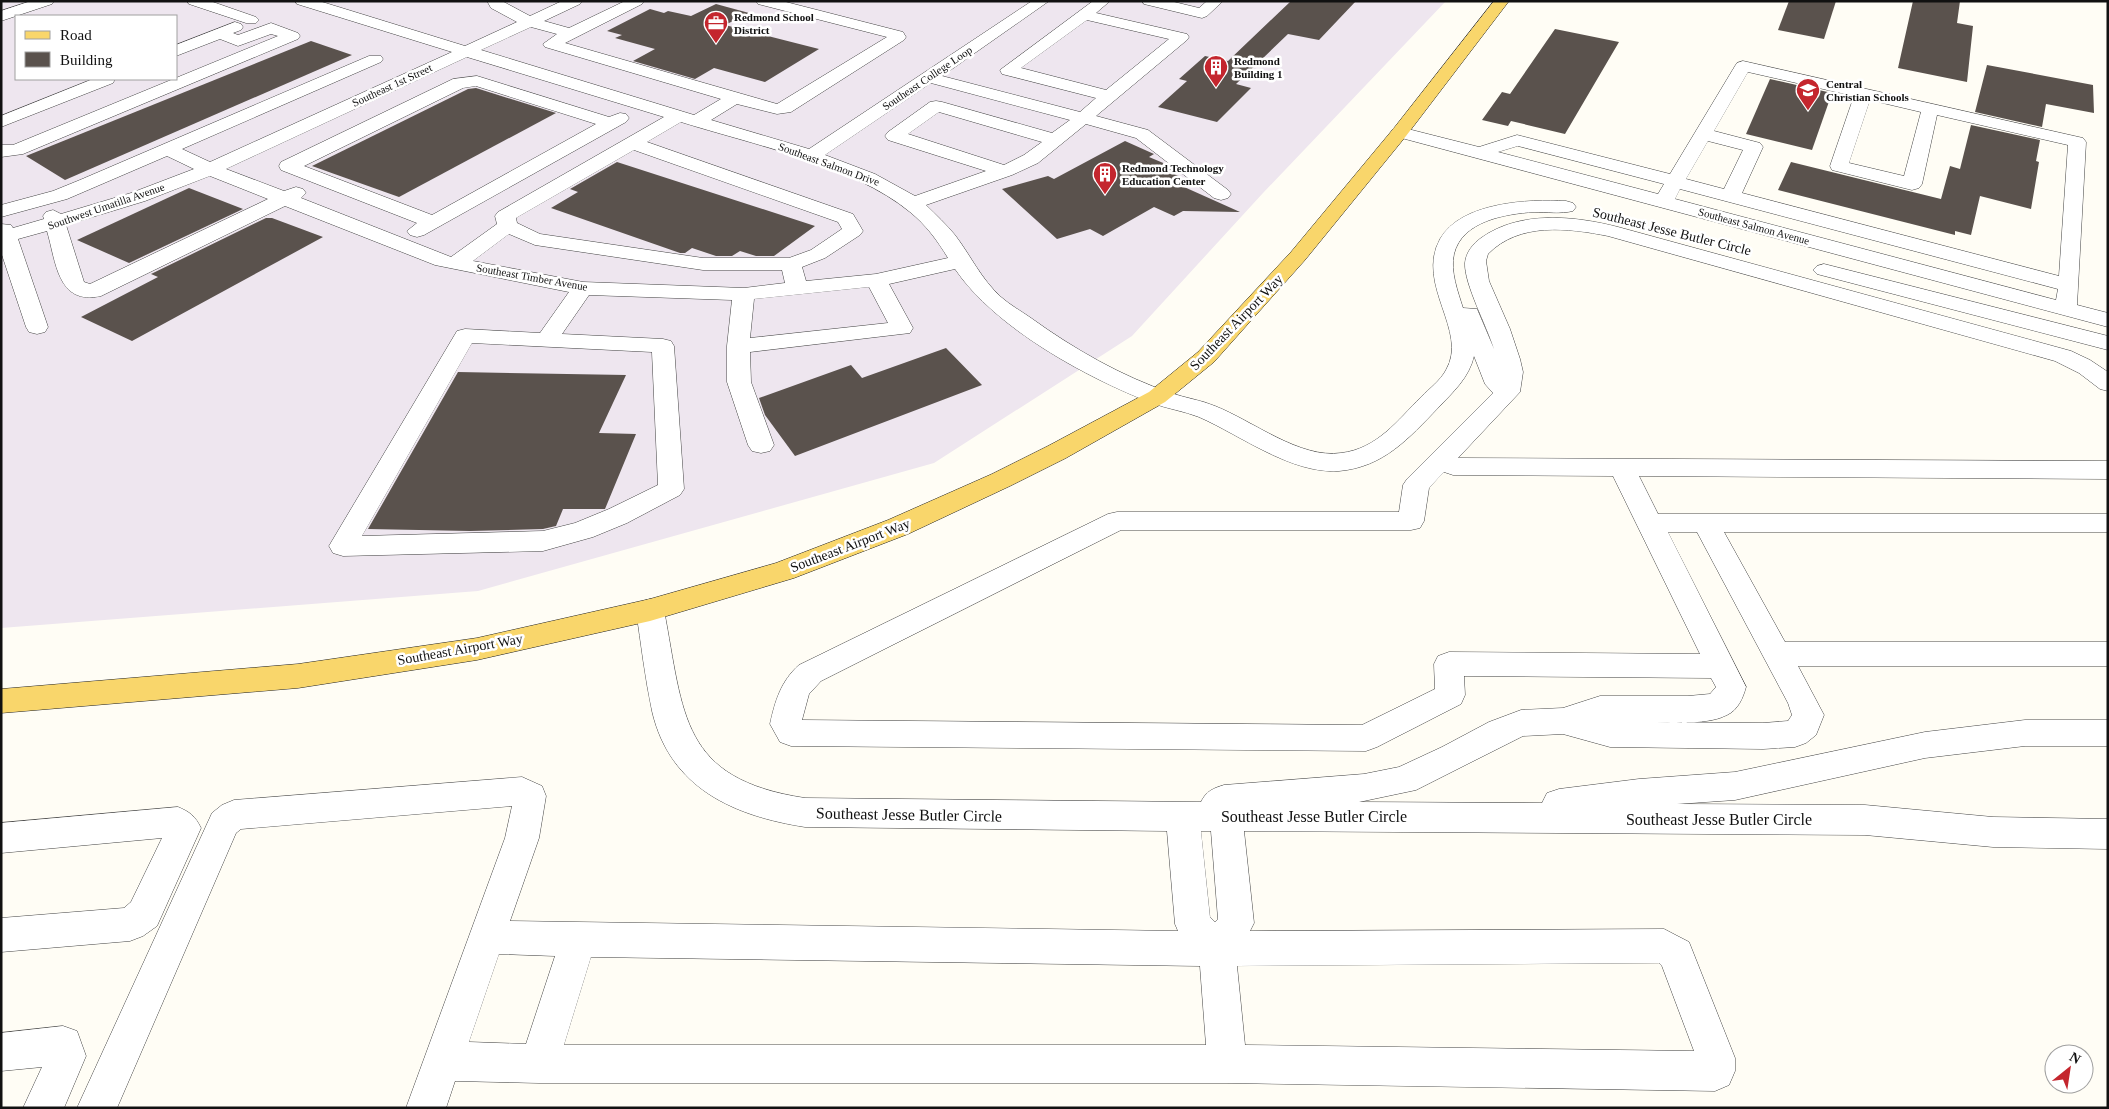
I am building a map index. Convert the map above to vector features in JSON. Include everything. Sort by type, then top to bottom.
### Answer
[{"type":"main road","name":"Southeast Airport Way","points":[[1,701],[298,676],[477,649],[650,610],[784,570],[898,527],[1057,452],[1157,397],[1206,357],[1276,282],[1400,132],[1502,1]]},
{"type":"street","points":[[1,16],[47,1]]},
{"type":"street","points":[[180,46],[219,34],[252,20],[194,1]]},
{"type":"street","name":"Southeast Salmon Drive","points":[[302,1],[811,156],[880,182],[924,211],[948,240],[960,262],[990,298],[1035,332],[1100,371],[1157,397]]},
{"type":"street","points":[[219,34],[238,41],[339,1]]},
{"type":"street","name":"Southeast 1st Street","points":[[210,169],[574,1]]},
{"type":"street","points":[[637,1],[551,44],[777,110],[785,108],[898,38],[897,35],[763,1]]},
{"type":"street","name":"Southeast College Loop","points":[[811,156],[1042,1]]},
{"type":"street","points":[[1103,1],[1008,70],[1108,96]]},
{"type":"street","points":[[1149,1],[1202,13],[1216,1]]},
{"type":"street","points":[[498,2],[530,22],[572,33]]},
{"type":"street","points":[[912,204],[1005,171],[1031,159],[1180,37],[1084,15]]},
{"type":"street","points":[[1,151],[16,150],[292,36],[271,28]]},
{"type":"street","points":[[535,73],[577,52]]},
{"type":"street","points":[[37,327],[2,226],[60,195],[375,59]]},
{"type":"street","points":[[1663,202],[1744,66],[2077,142],[2066,309]]},
{"type":"street","points":[[928,77],[1142,134],[1221,194]]},
{"type":"street","points":[[1,104],[68,80]]},
{"type":"street","points":[[1,122],[105,80]]},
{"type":"street","points":[[432,222],[288,166],[459,83],[477,81],[611,123]]},
{"type":"street","points":[[1863,94],[1839,166],[1912,184],[1930,109]]},
{"type":"street","points":[[508,226],[506,216],[632,143],[735,98]]},
{"type":"street","points":[[397,242],[643,105]]},
{"type":"street","points":[[1005,171],[894,136],[936,106],[1056,140]]},
{"type":"street","points":[[320,118],[359,131]]},
{"type":"street","name":"Southeast Salmon Avenue","points":[[1400,132],[2108,320]]},
{"type":"street","points":[[1703,134],[1754,147],[1731,195]]},
{"type":"street","points":[[1483,154],[1486,150],[1517,140],[2069,285]]},
{"type":"street","points":[[508,226],[535,239],[703,264],[791,264],[818,254],[853,231],[846,218],[632,143]]},
{"type":"street","name":"Southeast Timber Avenue","points":[[167,149],[210,169],[442,261],[583,288],[744,294],[876,280],[960,262]]},
{"type":"street","name":"Southwest Umatilla Avenue","points":[[2,226],[138,197],[210,169]]},
{"type":"street","points":[[53,216],[74,285],[82,290],[93,292],[302,190]]},
{"type":"street","name":"Southeast Jesse Butler Circle","points":[[1157,397],[1206,411],[1279,449],[1304,458],[1346,462],[1369,455],[1395,438],[1449,382],[1460,366],[1463,357],[1463,340],[1450,303],[1444,268],[1446,248],[1450,239],[1466,225],[1490,213],[1556,206],[1617,215],[1885,287],[1964,304],[2108,343]]},
{"type":"street","points":[[1721,666],[1449,664],[1450,695],[1366,738],[791,733],[786,724],[792,696],[799,682],[810,673],[1117,521],[1412,521],[1416,484],[1508,392],[1511,371],[1499,328],[1476,274],[1478,254],[1500,235],[1516,228],[1537,224],[1560,224],[1583,225],[1611,231],[2063,356],[2082,363],[2108,384]]},
{"type":"street","points":[[456,263],[508,226]]},
{"type":"street","points":[[791,264],[797,288]]},
{"type":"street","points":[[1444,268],[1452,273],[1497,384],[1508,392]]},
{"type":"street","points":[[738,346],[902,328],[876,280]]},
{"type":"street","points":[[1885,287],[1894,296],[2108,356]]},
{"type":"street","points":[[546,340],[583,288]]},
{"type":"street","points":[[744,294],[738,346],[738,382],[761,445]]},
{"type":"street","points":[[465,336],[546,340],[663,346],[670,489],[610,519],[583,530],[543,541],[343,546],[465,336]]},
{"type":"street","points":[[1439,461],[1452,466],[2108,470]]},
{"type":"street","points":[[1227,1064],[1217,950],[1193,924],[1204,816],[1224,798],[1364,788],[1404,780],[1453,757],[1500,731],[1521,723],[1563,721],[1600,709],[1688,709],[1718,706],[1728,696],[1731,686],[1623,468]]},
{"type":"street","points":[[1650,523],[2108,523]]},
{"type":"street","points":[[1563,721],[1610,734],[1763,736],[1796,734],[1805,726],[1808,715],[1803,702],[1705,523]]},
{"type":"street","name":"Southeast Jesse Butler Circle","points":[[650,610],[668,713],[680,744],[690,759],[720,786],[759,805],[805,813],[1865,820],[1993,832],[2108,834]]},
{"type":"street","points":[[1778,654],[2108,654]]},
{"type":"street","points":[[1552,818],[1559,803],[1639,793],[1735,786],[1925,745],[2024,733],[2108,733]]},
{"type":"street","points":[[97,1108],[224,823],[234,815],[522,791],[530,796],[522,838],[426,1108]]},
{"type":"street","points":[[1,838],[178,822],[184,828],[144,914],[130,924],[1,935]]},
{"type":"street","points":[[443,1061],[539,1064],[1227,1064],[1715,1070],[1716,1058],[1676,954],[1664,946],[1217,950],[487,937]]},
{"type":"street","points":[[539,1064],[578,940]]},
{"type":"street","points":[[1,1052],[63,1045],[67,1056],[42,1108]]},
{"type":"shaded area","points":[[1,1],[1446,1],[1263,193],[1132,336],[934,463],[478,591],[1,628]]},
{"type":"building","points":[[1291,1],[1356,1],[1319,40],[1288,34],[1236,84],[1251,88],[1217,122],[1158,107],[1187,81],[1179,79],[1205,56],[1228,61]]},
{"type":"building","points":[[1789,1],[1836,1],[1824,39],[1778,30]]},
{"type":"building","points":[[1913,1],[1960,1],[1957,23],[1973,26],[1967,82],[1898,68]]},
{"type":"building","name":"Redmond School District","points":[[716,4],[749,13],[725,25],[819,49],[765,82],[714,68],[695,79],[633,61],[655,49],[615,38],[622,35],[607,31],[650,9],[664,13],[668,11],[691,16]]},
{"type":"building","points":[[1555,29],[1619,42],[1565,134],[1511,121],[1508,126],[1482,120],[1502,92],[1510,94]]},
{"type":"building","points":[[311,41],[352,55],[65,180],[26,156]]},
{"type":"building","points":[[1987,65],[2093,85],[2094,113],[2046,104],[2042,127],[1975,112]]},
{"type":"building","points":[[1770,79],[1832,93],[1812,150],[1746,134]]},
{"type":"building","points":[[476,88],[556,113],[399,197],[312,166],[468,89]]},
{"type":"building","points":[[1971,125],[2040,140],[2036,161],[2039,162],[2031,209],[1980,196],[1971,235],[1955,231],[1955,235],[1778,190],[1791,162],[1941,199],[1950,166],[1960,169]]},
{"type":"building","name":"Redmond Technology Education Center","points":[[1125,141],[1154,154],[1149,157],[1168,165],[1176,171],[1172,173],[1181,177],[1173,182],[1240,212],[1183,211],[1174,216],[1154,207],[1103,236],[1090,229],[1057,239],[1002,189],[1048,176],[1054,179]]},
{"type":"building","points":[[617,162],[815,226],[774,256],[756,256],[740,251],[732,256],[716,256],[692,248],[685,253],[680,253],[551,208],[578,192],[570,189]]},
{"type":"building","points":[[189,188],[243,209],[129,263],[77,240]]},
{"type":"building","points":[[266,218],[272,218],[323,237],[132,341],[81,317],[158,277],[151,274]]},
{"type":"building","points":[[946,348],[982,385],[795,456],[765,415],[759,398],[851,365],[862,378]]},
{"type":"building","points":[[458,372],[626,375],[599,433],[636,434],[605,509],[563,509],[556,526],[543,529],[470,531],[368,529]]},
{"type":"place","name":"Redmond School District","points":[[716,44]]},
{"type":"place","name":"Redmond Building 1","points":[[1216,88]]},
{"type":"place","name":"Central Christian Schools","points":[[1808,111]]},
{"type":"place","name":"Redmond Technology Education Center","points":[[1105,195]]}]
